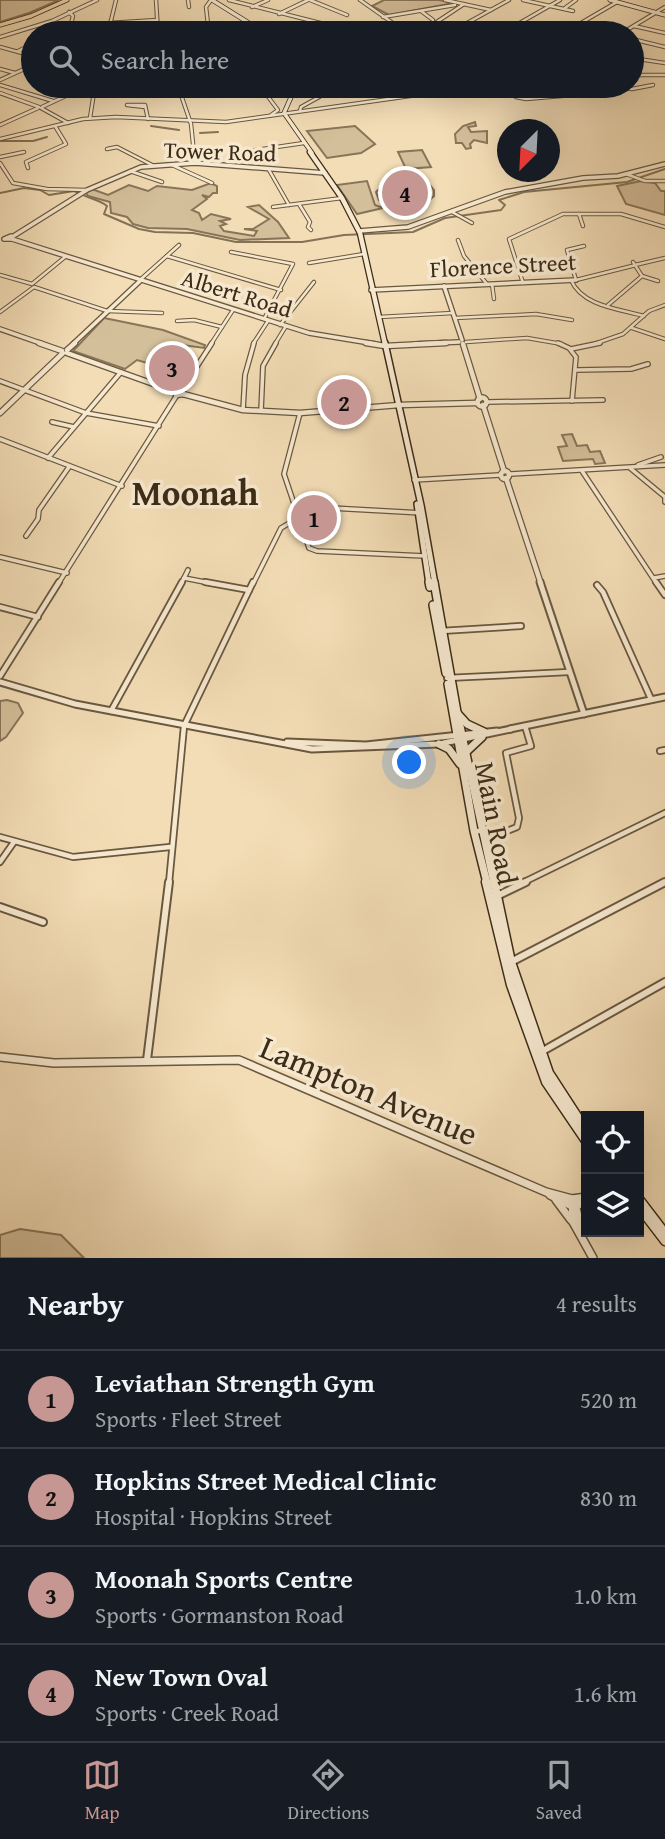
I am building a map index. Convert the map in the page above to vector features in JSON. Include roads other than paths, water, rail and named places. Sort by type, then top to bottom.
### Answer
[{"type":"highway","points":[[1,24],[31,16],[66,0]]},
{"type":"main road","points":[[211,0],[245,21]]},
{"type":"main road","points":[[610,0],[665,15]]},
{"type":"main road","points":[[284,113],[291,98]]},
{"type":"main road","name":"Main Road","points":[[284,113],[342,198],[360,234],[400,405],[460,739],[466,752],[477,831]]},
{"type":"main road","name":"Main Road","points":[[449,678],[457,712],[464,776],[507,962],[537,1053],[556,1100],[581,1134]]},
{"type":"main road","points":[[457,712],[467,724],[483,735],[466,752]]},
{"type":"main road","points":[[439,744],[457,757],[464,776]]},
{"type":"main road","name":"Main Road","points":[[537,1053],[581,1123]]},
{"type":"main road","points":[[644,1206],[665,1233]]},
{"type":"main road","points":[[644,1214],[665,1241]]},
{"type":"street","points":[[52,21],[97,0]]},
{"type":"street","points":[[111,21],[116,0]]},
{"type":"street","points":[[141,21],[157,20],[156,0]]},
{"type":"street","points":[[188,0],[189,7]]},
{"type":"street","points":[[207,21],[206,7],[211,0]]},
{"type":"street","points":[[229,0],[308,21]]},
{"type":"street","points":[[236,0],[249,7],[268,0]]},
{"type":"street","points":[[278,14],[309,0],[346,15]]},
{"type":"street","points":[[360,0],[389,21]]},
{"type":"street","points":[[445,0],[492,10]]},
{"type":"street","points":[[472,21],[509,0]]},
{"type":"street","points":[[523,0],[551,5]]},
{"type":"street","points":[[528,0],[573,11]]},
{"type":"street","points":[[524,21],[561,0]]},
{"type":"street","points":[[565,8],[576,0]]},
{"type":"street","points":[[584,21],[617,2]]},
{"type":"street","points":[[438,21],[464,4]]},
{"type":"street","points":[[383,17],[455,5]]},
{"type":"street","points":[[642,21],[665,7]]},
{"type":"street","points":[[420,11],[433,20]]},
{"type":"street","points":[[69,12],[70,21]]},
{"type":"street","points":[[644,28],[665,33]]},
{"type":"street","points":[[0,37],[21,31]]},
{"type":"street","points":[[644,42],[665,47]]},
{"type":"street","points":[[0,47],[21,52]]},
{"type":"street","points":[[17,51],[21,49]]},
{"type":"street","points":[[644,60],[665,63]]},
{"type":"street","points":[[0,69],[16,73]]},
{"type":"street","points":[[0,82],[21,71]]},
{"type":"street","points":[[644,75],[665,75]]},
{"type":"street","points":[[0,82],[21,90]]},
{"type":"street","points":[[644,86],[653,85]]},
{"type":"street","points":[[0,93],[40,107],[68,122]]},
{"type":"street","points":[[45,98],[53,101]]},
{"type":"street","points":[[0,125],[60,98]]},
{"type":"street","points":[[89,118],[93,98]]},
{"type":"street","points":[[182,98],[190,123],[192,163]]},
{"type":"street","points":[[269,98],[278,110],[271,115]]},
{"type":"street","points":[[300,111],[301,107],[319,98]]},
{"type":"street","points":[[0,139],[89,118],[226,122],[394,98]]},
{"type":"street","points":[[145,107],[148,119]]},
{"type":"street","points":[[28,167],[26,162],[66,144],[55,126]]},
{"type":"street","points":[[242,152],[304,143]]},
{"type":"street","points":[[107,149],[117,147],[154,166]]},
{"type":"street","points":[[0,157],[24,152]]},
{"type":"street","points":[[0,163],[13,183],[47,189],[87,190]]},
{"type":"street","name":"Tower Road","points":[[0,244],[79,194],[130,171],[192,163],[325,173]]},
{"type":"street","points":[[173,164],[212,183]]},
{"type":"street","points":[[360,234],[408,227],[456,214],[505,192],[583,178],[626,174],[665,164]]},
{"type":"street","points":[[269,170],[289,205]]},
{"type":"street","points":[[130,171],[162,182]]},
{"type":"street","points":[[626,174],[641,180],[665,181]]},
{"type":"street","points":[[273,207],[342,198]]},
{"type":"street","points":[[298,204],[310,222],[307,227],[311,230]]},
{"type":"street","points":[[456,214],[472,223]]},
{"type":"street","points":[[579,214],[583,226]]},
{"type":"street","points":[[523,283],[509,239],[554,216],[618,214],[665,227]]},
{"type":"street","points":[[634,227],[642,220]]},
{"type":"street","name":"Albert Road","points":[[7,238],[283,326],[385,346],[543,339],[559,342],[571,349]]},
{"type":"street","points":[[458,240],[464,256],[490,284],[494,299]]},
{"type":"street","points":[[0,413],[178,245]]},
{"type":"street","points":[[584,246],[567,251],[574,280],[573,288],[581,295],[643,316]]},
{"type":"street","points":[[231,252],[293,264],[247,363],[243,382],[243,410]]},
{"type":"street","points":[[309,263],[364,254]]},
{"type":"street","points":[[167,256],[281,290]]},
{"type":"street","points":[[0,312],[65,257]]},
{"type":"street","name":"Florence Street","points":[[371,289],[574,280],[665,258]]},
{"type":"street","points":[[635,264],[642,276],[658,281]]},
{"type":"street","points":[[0,275],[107,311],[162,313]]},
{"type":"street","points":[[608,305],[642,276]]},
{"type":"street","points":[[261,411],[264,366],[283,326],[314,282]]},
{"type":"street","points":[[444,286],[478,401]]},
{"type":"street","points":[[572,401],[577,369],[576,355],[571,349],[595,344],[632,328],[652,308],[665,306]]},
{"type":"street","points":[[0,677],[233,310]]},
{"type":"street","points":[[379,317],[536,314],[572,320]]},
{"type":"street","points":[[177,321],[198,321],[222,327]]},
{"type":"street","points":[[0,328],[179,393],[243,410],[300,413],[478,401],[485,404],[603,400]]},
{"type":"street","points":[[632,328],[665,339]]},
{"type":"street","points":[[577,369],[631,369],[648,364]]},
{"type":"street","points":[[48,458],[121,372]]},
{"type":"street","points":[[0,381],[86,414],[159,426]]},
{"type":"street","points":[[485,404],[505,474],[584,714]]},
{"type":"street","points":[[300,413],[284,474],[311,550],[427,556]]},
{"type":"street","points":[[52,422],[75,427]]},
{"type":"street","points":[[0,439],[122,486]]},
{"type":"street","points":[[659,465],[658,460],[663,456]]},
{"type":"street","points":[[631,467],[663,456]]},
{"type":"street","points":[[414,480],[665,465]]},
{"type":"street","points":[[26,536],[38,519],[39,510],[69,467]]},
{"type":"street","points":[[631,467],[665,500]]},
{"type":"street","points":[[582,470],[665,595]]},
{"type":"street","points":[[295,506],[420,513]]},
{"type":"street","points":[[147,1060],[163,940],[170,847],[184,726],[248,590],[281,528],[298,518]]},
{"type":"street","points":[[0,557],[67,573]]},
{"type":"street","points":[[111,711],[188,570]]},
{"type":"street","points":[[654,578],[665,576]]},
{"type":"street","points":[[184,578],[248,590]]},
{"type":"street","points":[[597,585],[603,592],[651,699]]},
{"type":"street","points":[[0,607],[38,617]]},
{"type":"street","points":[[440,631],[521,626]]},
{"type":"street","points":[[449,678],[569,672]]},
{"type":"street","points":[[0,682],[51,698],[111,711],[312,749],[439,744],[665,696]]},
{"type":"street","points":[[477,831],[507,831],[519,824],[505,758],[506,753],[512,750],[531,746],[525,726]]},
{"type":"street","points":[[263,740],[322,745],[460,739]]},
{"type":"street","points":[[491,897],[665,813]]},
{"type":"street","points":[[0,837],[73,857],[170,847]]},
{"type":"street","points":[[0,862],[14,842]]},
{"type":"street","points":[[507,962],[525,957],[665,882]]},
{"type":"street","points":[[0,907],[43,922]]},
{"type":"street","points":[[537,1053],[665,982]]},
{"type":"street","name":"Lampton Avenue","points":[[0,1057],[54,1063],[239,1060],[573,1203],[581,1199]]},
{"type":"street","name":"Lampton Avenue","points":[[546,1192],[554,1198],[581,1204]]},
{"type":"street","points":[[554,1198],[575,1225],[593,1258]]},
{"type":"street","points":[[573,1203],[575,1225]]},
{"type":"street","points":[[573,1203],[584,1241]]},
{"type":"waterway","points":[[151,126],[179,130]]},
{"type":"waterway","points":[[200,133],[218,132]]},
{"type":"waterway","points":[[0,141],[33,141],[47,137]]},
{"type":"waterway","points":[[0,193],[24,188],[40,190],[49,195],[74,191],[107,206],[104,214],[139,229],[193,233],[236,242],[302,242],[344,235],[413,232],[445,218],[501,210],[505,205],[499,200],[524,192],[627,182],[665,169]]},
{"type":"place","name":"New Town Oval","points":[[405,193]]},
{"type":"place","name":"Moonah Sports Centre","points":[[172,368]]},
{"type":"place","name":"Hopkins Street Medical Clinic","points":[[344,402]]},
{"type":"place","name":"Leviathan Strength Gym","points":[[314,518]]},
{"type":"district","name":"Moonah","points":[[195,492]]}]
